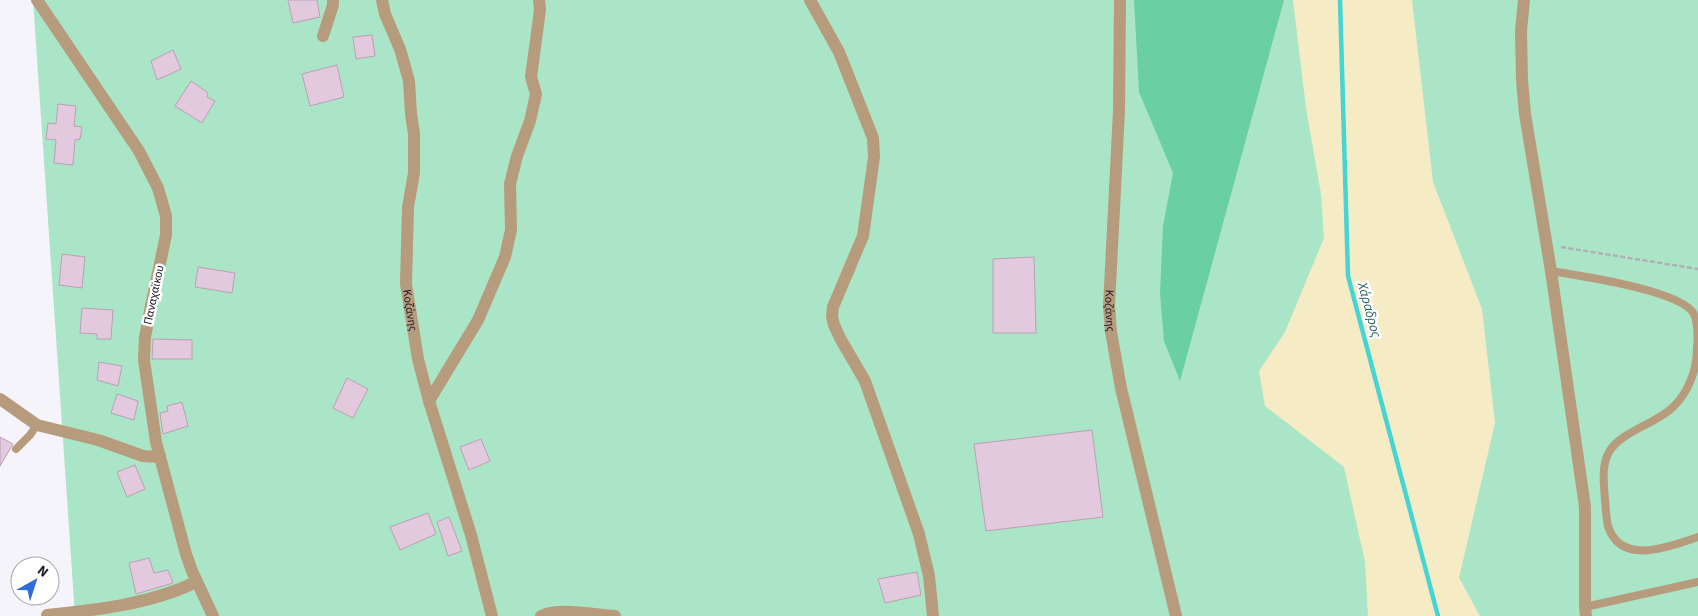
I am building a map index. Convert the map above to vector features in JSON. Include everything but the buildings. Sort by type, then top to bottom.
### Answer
[{"type":"street","name":"Παναχαϊκου","points":[[37,0],[139,151],[155,181],[164,207],[166,235],[145,337],[144,360],[160,457],[186,554],[196,582],[213,616]]},
{"type":"street","points":[[323,36],[333,5],[332,0]]},
{"type":"street","name":"Κοζάνης","points":[[382,0],[385,14],[400,49],[410,81],[414,134],[414,173],[408,207],[406,284],[418,359],[429,402],[471,535],[492,616]]},
{"type":"street","points":[[429,402],[478,320],[505,257],[510,230],[510,184],[517,156],[530,121],[536,94],[531,77],[540,10],[539,0]]},
{"type":"street","points":[[810,0],[840,52],[873,138],[874,146],[863,236],[833,307],[832,317],[840,338],[865,381],[908,501],[926,558],[933,616]]},
{"type":"street","name":"Κοζάνης","points":[[1120,0],[1119,111],[1109,306],[1111,332],[1121,388],[1176,616]]},
{"type":"street","points":[[1524,0],[1521,31],[1525,114],[1551,271],[1585,508],[1586,611]]},
{"type":"street","points":[[0,399],[37,425],[98,440],[143,456],[160,457]]},
{"type":"street","points":[[46,615],[151,599],[173,593],[196,582]]},
{"type":"street","points":[[541,616],[546,613],[563,612],[615,616]]},
{"type":"lane","points":[[1551,271],[1634,287],[1685,304],[1695,315],[1697,322],[1697,356],[1692,378],[1686,391],[1673,408],[1661,417],[1614,444],[1606,458],[1603,475],[1608,526],[1617,540],[1625,546],[1635,550],[1660,550],[1698,537]]},
{"type":"lane","points":[[16,449],[37,425]]},
{"type":"lane","points":[[1586,611],[1698,582]]},
{"type":"path","points":[[1547,245],[1698,269]]},
{"type":"green space","points":[[33,0],[1698,0],[1698,616],[75,616]]},
{"type":"green space","points":[[1134,0],[1284,0],[1180,381],[1164,341],[1160,294],[1163,226],[1173,173],[1139,92]]},
{"type":"sand","points":[[1293,0],[1412,0],[1433,182],[1482,309],[1495,423],[1459,578],[1480,616],[1368,616],[1365,562],[1344,467],[1265,406],[1259,371],[1285,332],[1324,238],[1321,194],[1306,108]]},
{"type":"waterway","name":"Χάραδρος","points":[[1340,0],[1348,276],[1438,616]]}]
